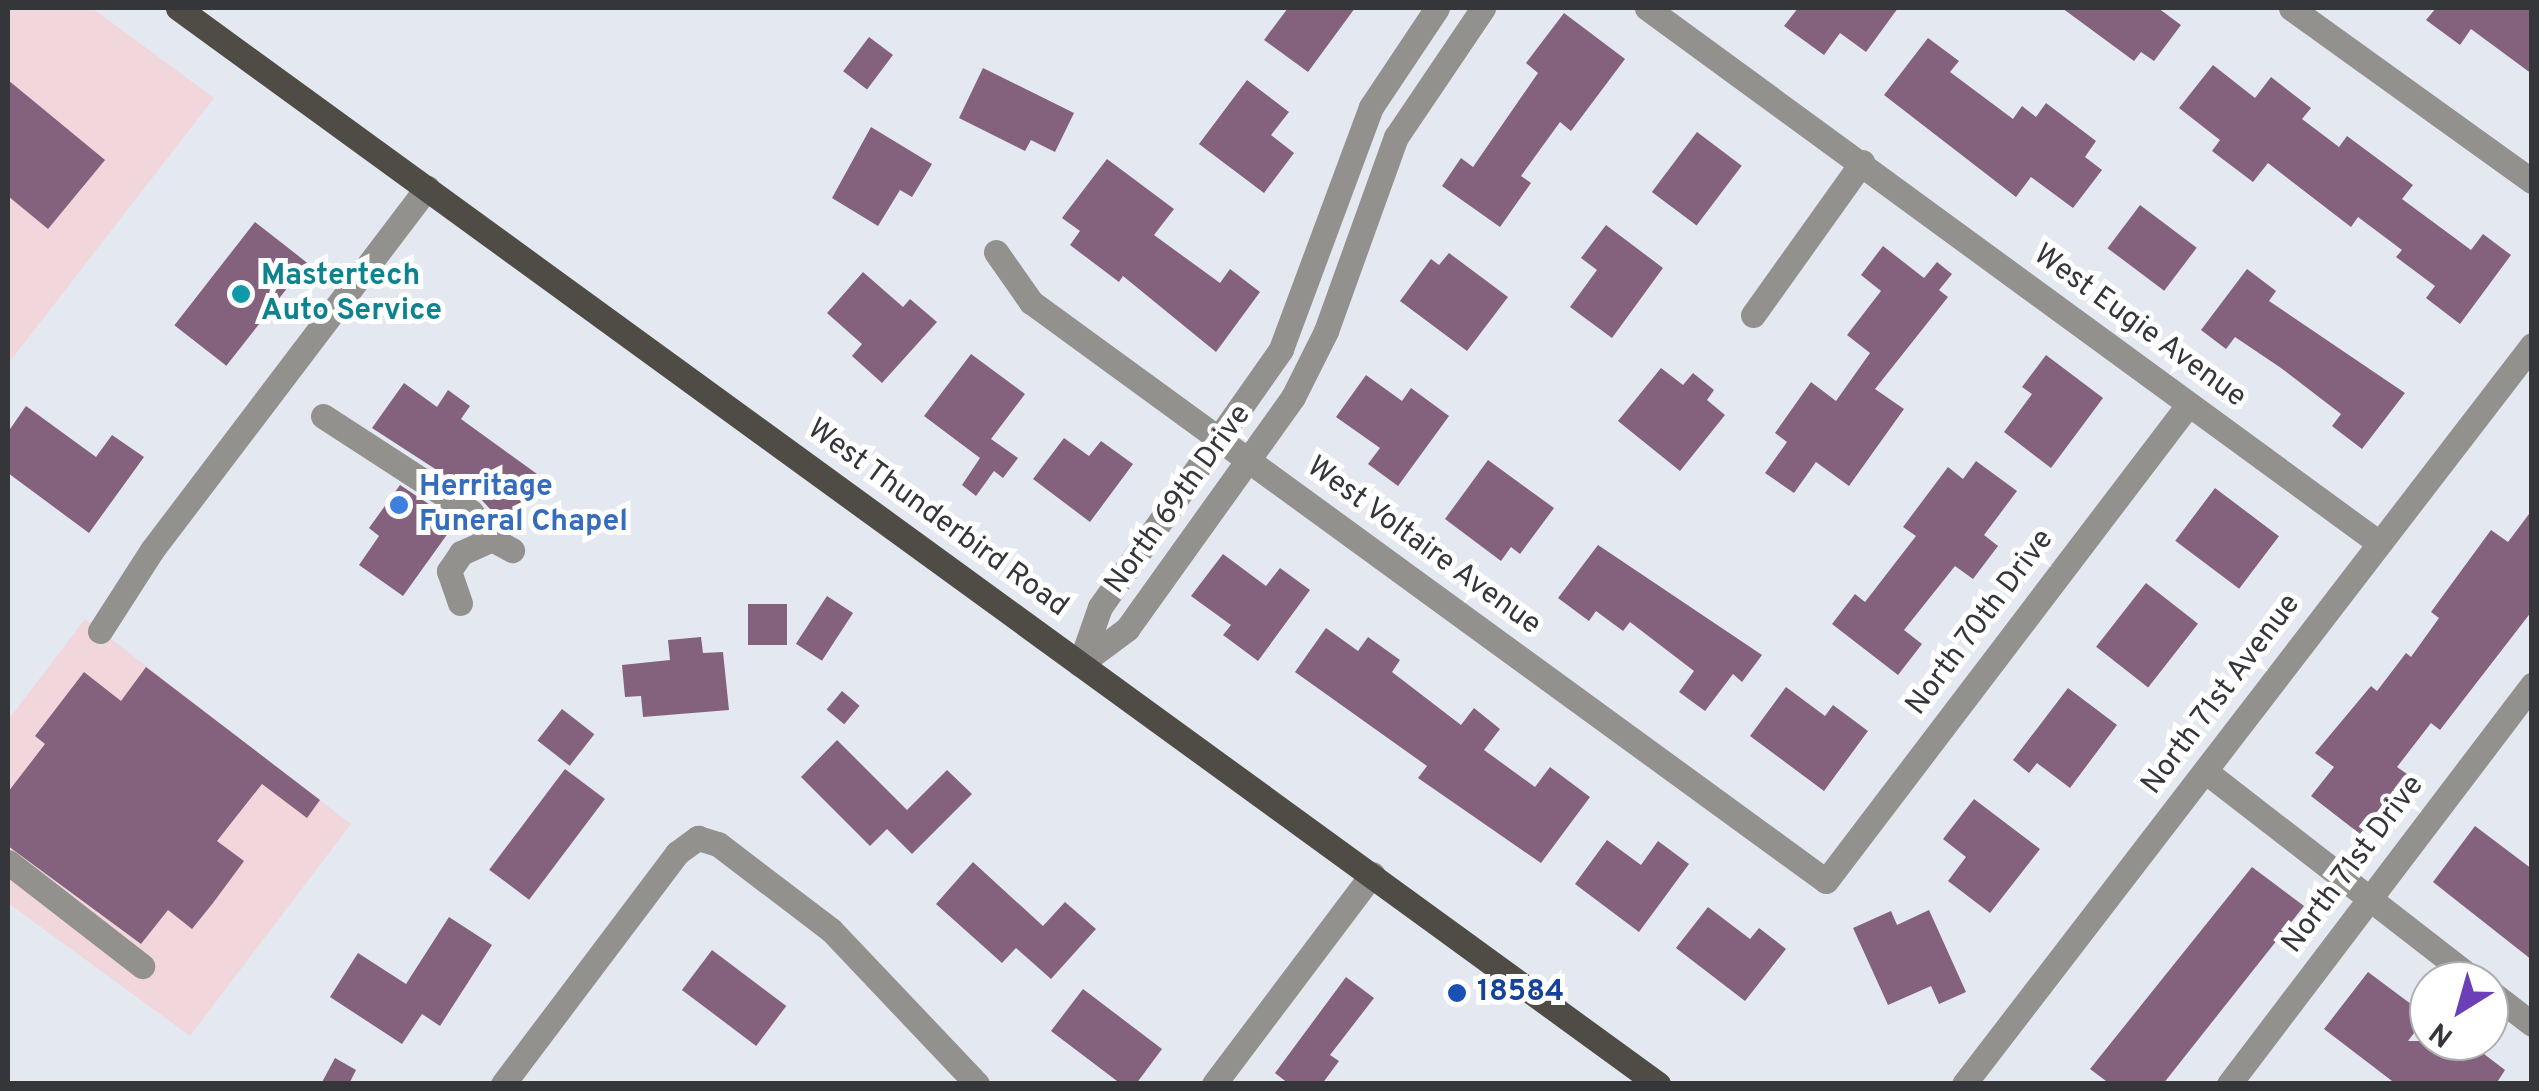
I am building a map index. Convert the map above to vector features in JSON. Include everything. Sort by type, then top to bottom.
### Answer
[{"type":"main road","name":"West Thunderbird Road","points":[[178,8],[1658,1084]]},
{"type":"street","name":"North 69th Drive","points":[[1080,664],[1100,607],[1282,349],[1354,148],[1393,67],[1437,8]]},
{"type":"street","name":"North 69th Drive","points":[[1080,664],[1128,628],[1312,366],[1385,160],[1437,68],[1483,8]]},
{"type":"street","name":"West Eugie Avenue","points":[[1647,8],[2380,543]]},
{"type":"street","points":[[2291,8],[2532,181]]},
{"type":"street","points":[[1354,148],[1385,160]]},
{"type":"street","points":[[1753,314],[1862,162]]},
{"type":"street","points":[[100,631],[171,524],[427,188]]},
{"type":"street","name":"West Voltaire Avenue","points":[[996,252],[1031,302],[1826,880]]},
{"type":"street","name":"North 71st Avenue","points":[[1964,1084],[2532,345]]},
{"type":"street","name":"North 70th Drive","points":[[1826,880],[2188,405]]},
{"type":"street","points":[[322,416],[471,512],[502,544],[461,553],[449,571],[460,603]]},
{"type":"street","name":"North 71st Drive","points":[[2229,1084],[2532,686]]},
{"type":"street","points":[[2206,771],[2450,961]]},
{"type":"street","points":[[503,1084],[677,853],[698,838],[718,844],[831,930],[977,1084]]},
{"type":"street","points":[[8,862],[142,966]]},
{"type":"street","points":[[1214,1084],[1372,874]]},
{"type":"street","points":[[2509,1006],[2532,1024]]},
{"type":"shaded area","points":[[8,8],[92,8],[214,98],[8,364]]},
{"type":"shaded area","points":[[85,619],[351,824],[190,1036],[8,903],[8,720]]},
{"type":"building","points":[[1288,8],[1355,8],[1308,72],[1264,40]]},
{"type":"building","points":[[1798,8],[1898,8],[1866,52],[1840,33],[1824,55],[1784,26]]},
{"type":"building","points":[[2062,8],[2158,8],[2181,25],[2154,61],[2141,52],[2134,61]]},
{"type":"building","points":[[2436,8],[2532,8],[2532,74],[2471,29],[2460,45],[2426,20]]},
{"type":"building","points":[[1564,13],[1625,59],[1571,131],[1560,122],[1521,176],[1531,183],[1500,227],[1442,186],[1461,158],[1473,167],[1538,73],[1526,63]]},
{"type":"building","points":[[869,37],[893,55],[867,89],[843,71]]},
{"type":"building","points":[[1928,38],[1959,61],[1950,72],[2013,119],[2022,106],[2036,117],[2046,103],[2096,141],[2085,157],[2102,170],[2073,208],[2031,177],[2016,197],[1884,95]]},
{"type":"building","points":[[2213,65],[2255,98],[2271,77],[2311,108],[2302,119],[2339,147],[2347,136],[2413,185],[2402,199],[2471,250],[2483,234],[2511,255],[2460,324],[2426,298],[2435,286],[2396,257],[2402,250],[2358,217],[2351,227],[2268,163],[2253,182],[2212,151],[2220,140],[2179,108]]},
{"type":"building","points":[[983,68],[1074,113],[1055,152],[1031,140],[1025,151],[959,118]]},
{"type":"building","points":[[8,80],[105,160],[48,229],[8,196]]},
{"type":"building","points":[[1247,80],[1289,112],[1271,135],[1294,153],[1264,193],[1199,144]]},
{"type":"building","points":[[871,127],[932,164],[912,197],[900,190],[878,226],[832,198]]},
{"type":"building","points":[[1697,132],[1742,166],[1697,226],[1652,192]]},
{"type":"building","points":[[1107,159],[1174,209],[1154,235],[1220,283],[1230,269],[1260,292],[1216,352],[1123,276],[1119,282],[1070,245],[1080,231],[1062,218]]},
{"type":"building","points":[[2140,205],[2197,248],[2164,291],[2108,248]]},
{"type":"building","name":"Mastertech Auto Service","points":[[255,222],[307,263],[226,366],[174,325]]},
{"type":"building","points":[[1606,225],[1663,268],[1612,338],[1570,307],[1597,270],[1581,258]]},
{"type":"building","points":[[1883,246],[1924,278],[1937,262],[1952,274],[1939,290],[1948,297],[1875,389],[1904,409],[1849,486],[1816,462],[1794,493],[1765,473],[1787,442],[1775,433],[1811,382],[1836,401],[1870,353],[1847,335],[1881,291],[1861,275]]},
{"type":"building","points":[[1449,253],[1508,297],[1467,351],[1400,301],[1431,259],[1439,265]]},
{"type":"building","points":[[2247,269],[2276,291],[2269,301],[2405,393],[2362,449],[2332,426],[2341,414],[2281,368],[2235,337],[2226,349],[2201,330]]},
{"type":"building","points":[[863,272],[903,307],[910,299],[937,322],[882,383],[852,356],[862,344],[827,313]]},
{"type":"building","points":[[971,354],[1025,394],[991,439],[1018,458],[1003,478],[994,471],[976,496],[962,485],[980,458],[924,416]]},
{"type":"building","points":[[2046,355],[2103,398],[2051,468],[2004,432],[2032,394],[2022,387]]},
{"type":"building","points":[[1661,368],[1683,385],[1693,373],[1714,390],[1707,400],[1725,415],[1680,471],[1618,421]]},
{"type":"building","points":[[1366,375],[1402,401],[1411,388],[1449,416],[1398,486],[1368,464],[1380,448],[1336,417]]},
{"type":"building","points":[[404,383],[437,407],[448,390],[470,406],[461,419],[544,479],[508,529],[480,498],[372,428]]},
{"type":"building","points":[[26,406],[96,457],[112,435],[144,457],[89,533],[8,473],[8,432]]},
{"type":"building","points":[[1064,438],[1089,456],[1101,441],[1133,464],[1090,522],[1033,479]]},
{"type":"building","points":[[1488,460],[1554,508],[1520,554],[1511,547],[1501,561],[1445,519]]},
{"type":"building","points":[[1976,461],[2017,491],[1984,535],[1998,546],[1973,579],[1955,566],[1904,630],[1922,644],[1898,675],[1832,624],[1855,594],[1865,602],[1916,536],[1903,527],[1948,467],[1963,479]]},
{"type":"building","points":[[400,485],[456,522],[403,596],[359,565],[379,536],[369,528]]},
{"type":"building","points":[[2215,488],[2279,536],[2239,589],[2175,541]]},
{"type":"building","points":[[2532,510],[2532,611],[2440,730],[2431,723],[2397,767],[2407,774],[2360,834],[2311,796],[2334,767],[2315,753],[2371,686],[2377,691],[2406,653],[2411,657],[2439,618],[2431,612],[2491,530],[2508,542]]},
{"type":"building","points":[[1598,545],[1762,655],[1742,682],[1733,674],[1705,711],[1679,692],[1694,671],[1630,622],[1623,631],[1596,611],[1589,621],[1558,598]]},
{"type":"building","points":[[1223,554],[1266,586],[1280,568],[1310,590],[1258,661],[1223,635],[1231,625],[1191,596]]},
{"type":"building","points":[[2146,583],[2198,624],[2148,687],[2096,647]]},
{"type":"building","points":[[827,596],[853,613],[822,661],[796,644]]},
{"type":"building","points":[[748,604],[787,604],[787,645],[748,645]]},
{"type":"building","points":[[1326,628],[1358,651],[1368,637],[1400,660],[1392,672],[1461,725],[1474,708],[1500,729],[1484,750],[1535,787],[1550,767],[1590,797],[1541,863],[1418,778],[1427,766],[1295,672]]},
{"type":"building","points":[[701,637],[703,653],[723,652],[729,710],[643,717],[641,696],[625,697],[622,665],[670,660],[668,640]]},
{"type":"building","points":[[146,667],[320,800],[307,818],[262,784],[217,841],[244,861],[213,903],[192,929],[168,910],[141,944],[8,846],[8,792],[45,744],[35,736],[84,672],[121,701]]},
{"type":"building","points":[[1786,687],[1825,716],[1833,705],[1868,731],[1824,791],[1750,736]]},
{"type":"building","points":[[2068,688],[2117,725],[2070,788],[2037,763],[2029,773],[2013,760]]},
{"type":"building","points":[[842,691],[860,706],[844,724],[827,709]]},
{"type":"building","points":[[562,709],[594,734],[570,766],[537,741]]},
{"type":"building","points":[[837,740],[907,810],[947,770],[972,794],[912,854],[887,829],[870,846],[801,777]]},
{"type":"building","points":[[565,769],[605,799],[529,900],[489,870]]},
{"type":"building","points":[[1974,799],[2040,849],[1990,913],[1948,881],[1966,857],[1943,839]]},
{"type":"building","points":[[2475,826],[2532,869],[2532,960],[2433,882]]},
{"type":"building","points":[[1607,840],[1641,865],[1658,841],[1689,864],[1639,932],[1575,884]]},
{"type":"building","points":[[973,862],[1043,926],[1065,902],[1096,929],[1051,979],[1016,948],[1002,963],[936,904]]},
{"type":"building","points":[[2252,867],[2304,906],[2163,1084],[2110,1084],[2090,1069]]},
{"type":"building","points":[[1708,907],[1750,939],[1759,928],[1786,949],[1745,1001],[1676,948]]},
{"type":"building","points":[[1929,910],[1966,992],[1939,1004],[1931,986],[1888,1005],[1853,928],[1891,911],[1897,925]]},
{"type":"building","points":[[449,917],[492,945],[440,1026],[422,1014],[402,1044],[330,997],[358,953],[406,984]]},
{"type":"building","points":[[712,950],[786,1006],[756,1046],[682,990]]},
{"type":"building","points":[[2368,972],[2409,1003],[2409,1061],[2493,1061],[2505,1070],[2496,1084],[2396,1084],[2324,1029]]},
{"type":"building","points":[[1346,977],[1374,998],[1330,1055],[1339,1061],[1322,1084],[1289,1084],[1275,1073]]},
{"type":"building","points":[[1083,989],[1162,1049],[1136,1084],[1121,1084],[1051,1031]]},
{"type":"building","points":[[335,1058],[356,1070],[349,1084],[321,1084]]},
{"type":"place","name":"Mastertech Auto Service","points":[[241,294]]},
{"type":"place","name":"Herritage Funeral Chapel","points":[[399,505]]},
{"type":"place","name":"18584","points":[[1457,993]]}]
